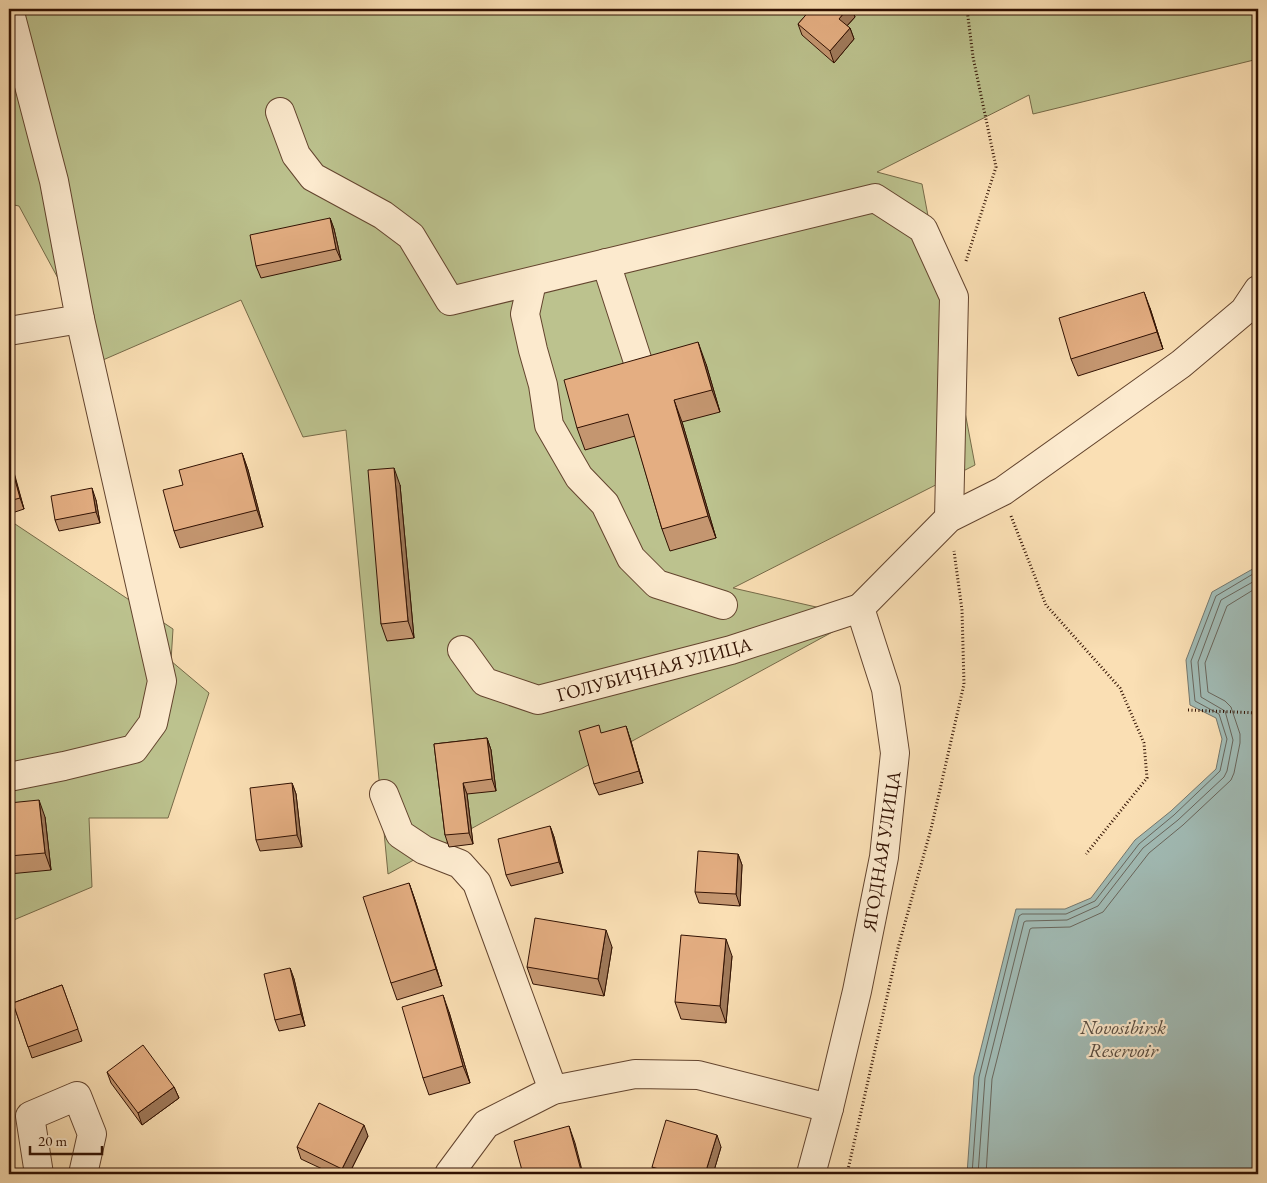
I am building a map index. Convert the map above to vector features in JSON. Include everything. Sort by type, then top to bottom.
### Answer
[{"type":"street","points":[[9,9],[54,181],[80,319],[162,681],[153,724],[134,750],[9,777]]},
{"type":"street","points":[[280,112],[296,156],[313,177],[384,215],[411,236],[450,301],[875,198],[923,229],[954,297],[949,518]]},
{"type":"street","points":[[606,263],[640,368]]},
{"type":"street","points":[[532,282],[525,314],[543,385],[549,425],[579,477],[605,504],[631,558],[657,584],[723,605]]},
{"type":"street","points":[[860,608],[949,518],[1003,491],[1181,364],[1244,311],[1258,290]]},
{"type":"street","points":[[9,331],[80,319]]},
{"type":"street","name":"ГОЛУБИЧНАЯ УЛИЦА","points":[[462,650],[485,682],[538,700],[732,650],[860,608]]},
{"type":"street","name":"ЯГОДНАЯ УЛИЦА","points":[[811,1174],[857,991],[884,856],[895,754],[886,689],[860,608]]},
{"type":"street","points":[[384,794],[400,834],[424,850],[460,864],[477,883],[552,1090]]},
{"type":"street","points":[[450,1174],[486,1124],[552,1090],[635,1074],[698,1075],[829,1108]]},
{"type":"street","points":[[39,1174],[30,1116],[76,1096],[92,1134],[83,1174]]},
{"type":"path","points":[[954,297],[996,167],[974,57],[967,9]]},
{"type":"path","points":[[1003,491],[1018,536],[1046,605],[1120,688],[1144,743],[1146,778],[1086,854]]},
{"type":"path","points":[[847,1174],[898,948],[931,829],[964,684],[962,610],[949,518]]},
{"type":"path","points":[[1188,710],[1258,713]]},
{"type":"green space","points":[[9,9],[1258,9],[1258,59],[1033,114],[1029,95],[877,172],[922,184],[975,465],[733,588],[860,617],[388,874],[346,430],[303,437],[241,300],[96,363],[80,319],[19,206],[9,204]]},
{"type":"green space","points":[[9,520],[173,629],[171,661],[209,693],[168,818],[89,818],[92,887],[9,922]]},
{"type":"water","name":"Novosibirsk Reservoir","points":[[1258,566],[1258,1174],[967,1174],[974,1076],[1016,909],[1065,909],[1091,898],[1135,840],[1171,811],[1216,769],[1222,739],[1216,718],[1190,705],[1186,660],[1212,592]]},
{"type":"building","points":[[811,9],[847,9],[839,19],[850,28],[830,51],[798,24]]},
{"type":"building","points":[[330,218],[336,249],[256,266],[250,235]]},
{"type":"building","points":[[1144,292],[1157,332],[1071,359],[1059,318]]},
{"type":"building","points":[[698,342],[712,390],[674,400],[708,516],[662,529],[628,414],[577,428],[564,380]]},
{"type":"building","points":[[242,453],[257,510],[174,531],[163,490],[183,485],[179,470]]},
{"type":"building","points":[[9,458],[20,498],[9,501]]},
{"type":"building","points":[[394,468],[408,621],[381,624],[368,470]]},
{"type":"building","points":[[92,488],[96,512],[55,520],[51,496]]},
{"type":"building","points":[[599,725],[601,733],[626,726],[639,771],[594,784],[579,731]]},
{"type":"building","points":[[487,738],[492,779],[463,783],[469,833],[445,835],[434,744]]},
{"type":"building","points":[[292,783],[297,835],[256,840],[250,788]]},
{"type":"building","points":[[39,800],[45,853],[9,856],[9,803]]},
{"type":"building","points":[[550,826],[559,862],[506,875],[498,839]]},
{"type":"building","points":[[698,851],[738,854],[736,894],[695,892]]},
{"type":"building","points":[[409,883],[436,969],[391,983],[363,897]]},
{"type":"building","points":[[535,918],[606,930],[598,979],[527,967]]},
{"type":"building","points":[[681,935],[726,939],[720,1006],[675,1002]]},
{"type":"building","points":[[290,968],[301,1014],[275,1020],[264,974]]},
{"type":"building","points":[[62,985],[78,1029],[28,1047],[13,1003]]},
{"type":"building","points":[[443,995],[463,1066],[423,1078],[402,1007]]},
{"type":"building","points":[[143,1045],[174,1087],[138,1113],[107,1072]]},
{"type":"building","points":[[319,1103],[364,1125],[342,1169],[297,1147]]},
{"type":"building","points":[[666,1120],[717,1135],[705,1174],[676,1174],[652,1167]]},
{"type":"building","points":[[569,1126],[582,1174],[523,1174],[514,1141]]}]
